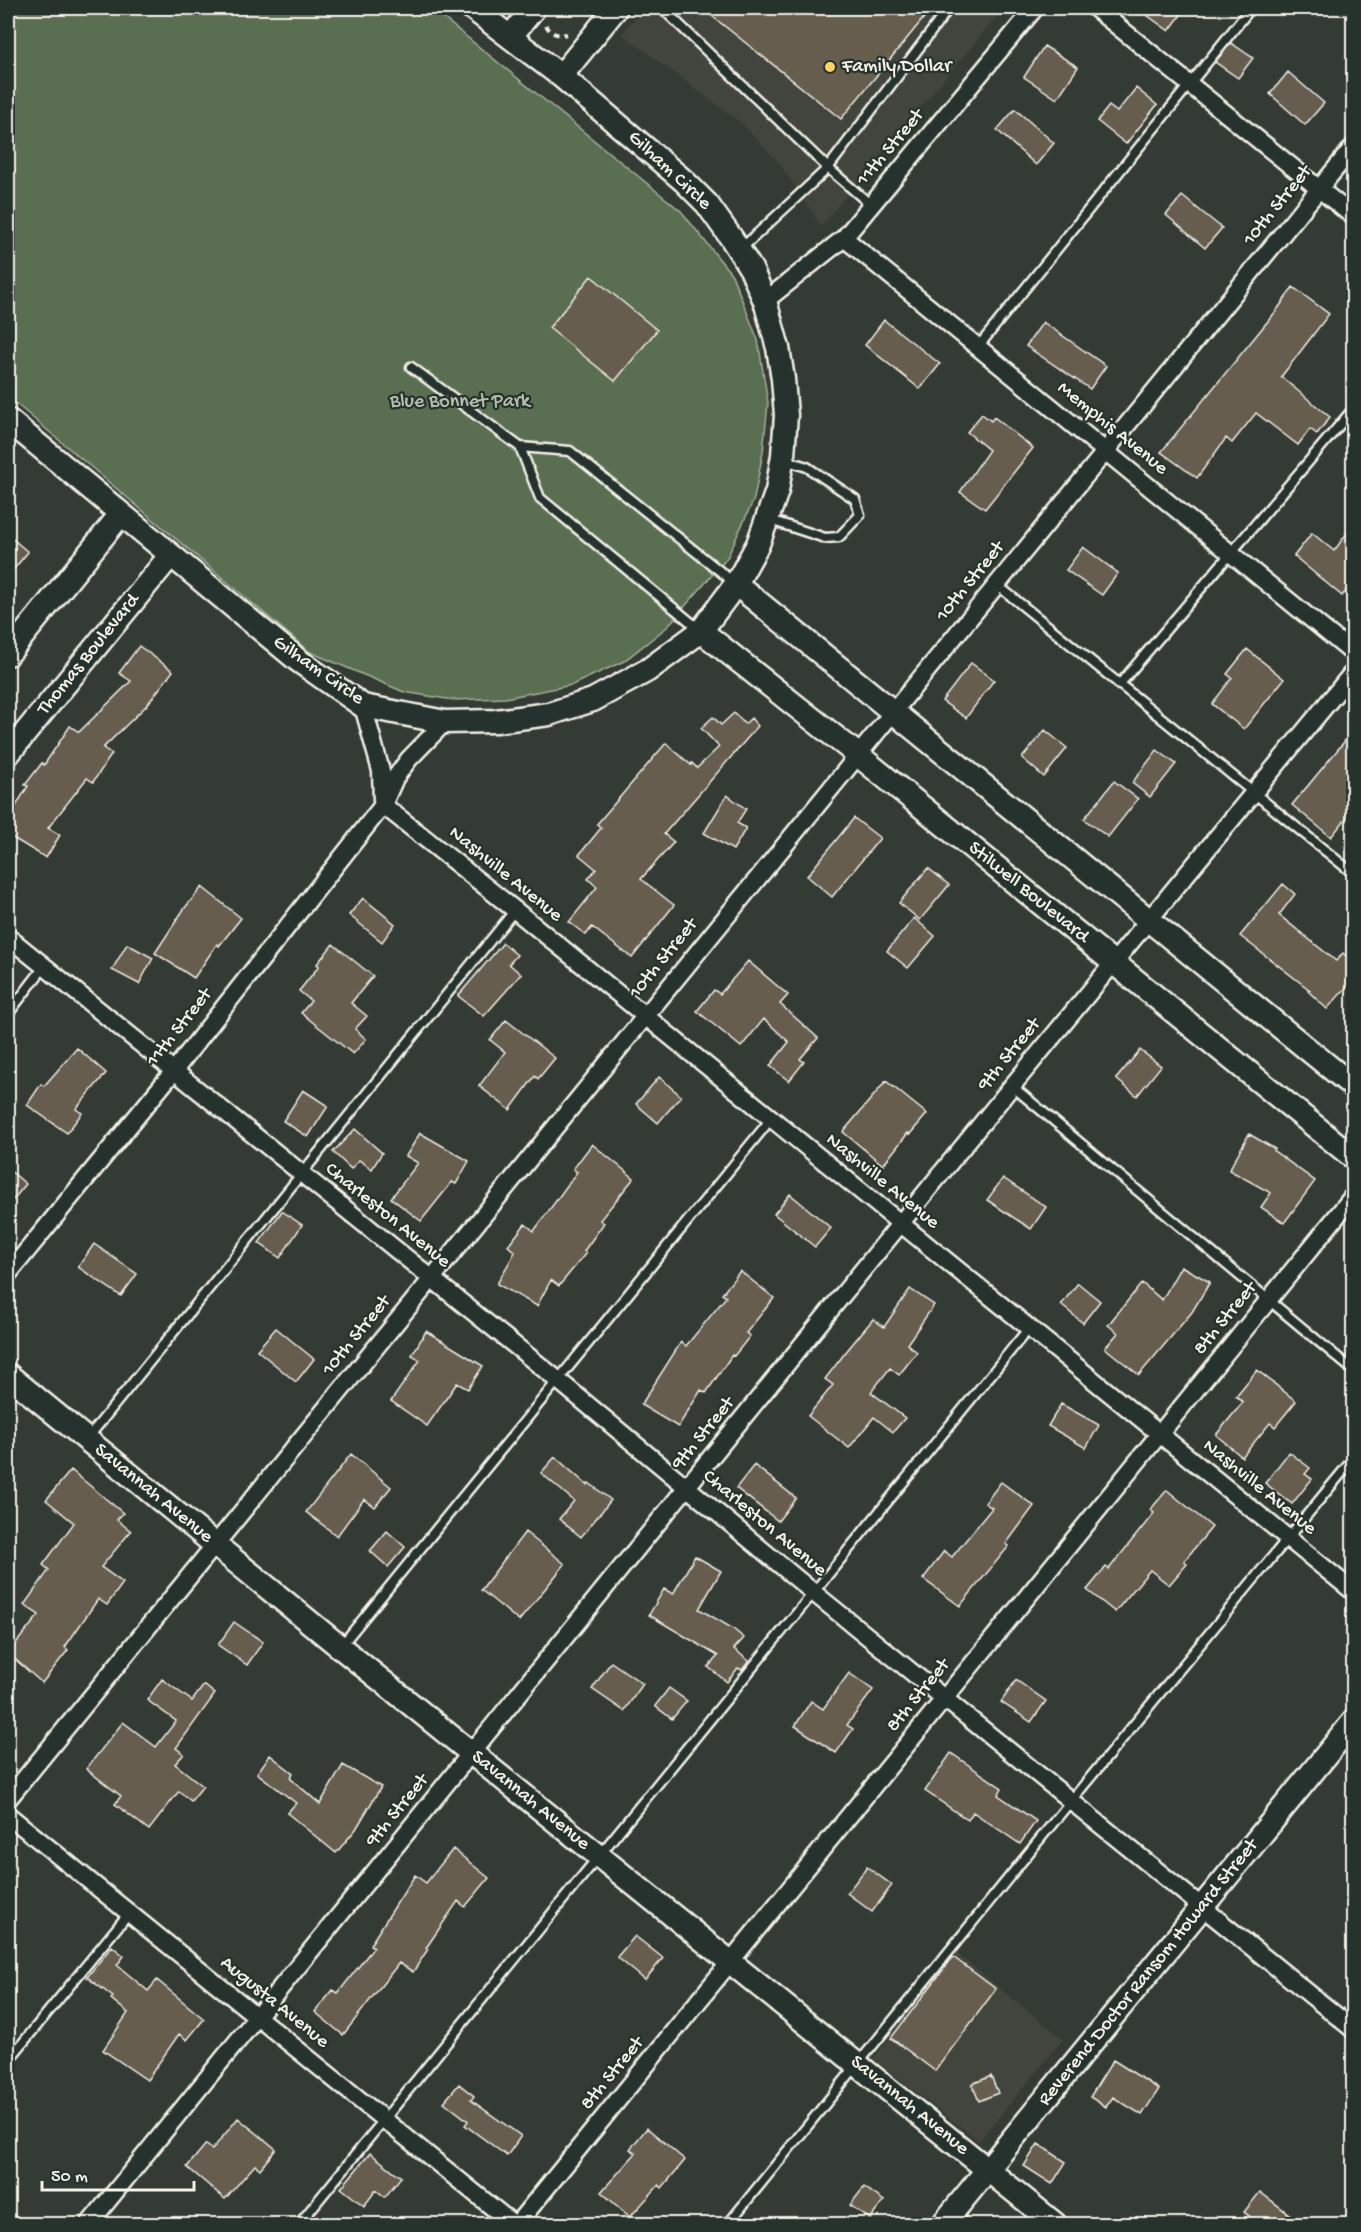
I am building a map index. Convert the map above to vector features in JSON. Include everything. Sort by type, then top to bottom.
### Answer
[{"type":"main road","name":"Gilham Circle","points":[[8,420],[299,661],[363,706],[445,722],[496,721],[549,714],[593,700],[648,670],[701,631],[736,584],[758,544],[777,491],[786,415],[783,380],[765,301],[751,269],[739,250],[707,204],[684,181],[561,76],[472,8]]},
{"type":"main road","points":[[561,76],[616,8]]},
{"type":"main road","points":[[510,37],[539,11]]},
{"type":"main road","points":[[8,654],[121,514]]},
{"type":"main road","name":"Thomas Boulevard","points":[[8,754],[170,556]]},
{"type":"main road","points":[[736,584],[1353,1087]]},
{"type":"main road","name":"Stilwell Boulevard","points":[[701,631],[858,755],[1353,1158]]},
{"type":"main road","name":"Savannah Avenue","points":[[8,1374],[340,1647],[1055,2224]]},
{"type":"main road","name":"Reverend Doctor Ransom Howard Street","points":[[943,2224],[1353,1721]]},
{"type":"street","name":"11th Street","points":[[765,301],[844,238],[1035,8]]},
{"type":"street","points":[[1095,8],[1353,217]]},
{"type":"street","name":"10th Street","points":[[8,1799],[1353,146]]},
{"type":"street","name":"Memphis Avenue","points":[[844,238],[1353,654]]},
{"type":"street","name":"9th Street","points":[[89,2224],[1012,1086],[1353,671]]},
{"type":"street","points":[[363,706],[381,771],[383,805]]},
{"type":"street","name":"11th Street","points":[[8,1274],[173,1072],[383,805],[394,778],[445,722]]},
{"type":"street","name":"Nashville Avenue","points":[[383,805],[1353,1592]]},
{"type":"street","name":"Charleston Avenue","points":[[8,937],[1353,2030]]},
{"type":"street","name":"8th Street","points":[[515,2224],[731,1962],[1353,1195]]},
{"type":"street","name":"Augusta Avenue","points":[[8,1815],[515,2224]]},
{"type":"lane","points":[[662,8],[673,11],[828,168],[871,205]]},
{"type":"lane","points":[[739,250],[828,168],[949,8]]},
{"type":"lane","points":[[978,347],[1251,8]]},
{"type":"lane","points":[[411,367],[520,447],[570,451],[736,584]]},
{"type":"lane","points":[[1119,685],[1353,408]]},
{"type":"lane","points":[[520,447],[540,498],[701,631]]},
{"type":"lane","points":[[767,519],[825,538],[840,537],[860,515],[855,499],[807,467],[782,459]]},
{"type":"lane","points":[[996,584],[1353,874]]},
{"type":"lane","points":[[87,1439],[515,910]]},
{"type":"lane","points":[[8,1014],[44,967]]},
{"type":"lane","points":[[1012,1086],[1353,1371]]},
{"type":"lane","points":[[340,1647],[771,1119]]},
{"type":"lane","points":[[299,2224],[1029,1328]]},
{"type":"lane","points":[[728,2224],[1353,1458]]},
{"type":"lane","points":[[8,2061],[129,1913]]},
{"type":"path","points":[[539,11],[549,31],[557,35],[572,32]]},
{"type":"shaded area","points":[[643,8],[1004,8],[821,226],[780,164],[742,124],[622,34]]},
{"type":"shaded area","points":[[955,1952],[1063,2039],[979,2141],[873,2059]]},
{"type":"green space","name":"Blue Bonnet Park","points":[[8,8],[431,8],[681,211],[732,275],[758,340],[768,403],[763,452],[754,499],[727,558],[667,627],[624,661],[572,685],[505,698],[453,700],[404,692],[310,652],[8,397]]},
{"type":"building","name":"Family Dollar","points":[[702,8],[932,8],[841,119]]},
{"type":"building","points":[[1137,8],[1186,8],[1169,31]]},
{"type":"building","points":[[1231,43],[1253,58],[1238,78],[1215,62]]},
{"type":"building","points":[[1044,46],[1078,67],[1057,99],[1024,77]]},
{"type":"building","points":[[1288,72],[1324,103],[1305,125],[1270,94]]},
{"type":"building","points":[[1136,88],[1157,105],[1126,144],[1097,121],[1109,106],[1117,112]]},
{"type":"building","points":[[1015,109],[1054,143],[1036,165],[997,130]]},
{"type":"building","points":[[1182,196],[1222,228],[1205,248],[1166,215]]},
{"type":"building","points":[[591,276],[657,330],[615,381],[549,328]]},
{"type":"building","points":[[1293,287],[1329,314],[1281,377],[1330,417],[1317,434],[1310,429],[1298,445],[1256,413],[1232,443],[1226,438],[1197,478],[1161,452],[1277,310]]},
{"type":"building","points":[[884,320],[940,364],[920,389],[865,345]]},
{"type":"building","points":[[1043,322],[1106,366],[1090,389],[1026,346]]},
{"type":"building","points":[[982,414],[991,421],[994,417],[1033,448],[985,509],[960,492],[989,450],[967,432]]},
{"type":"building","points":[[1353,525],[1353,582],[1342,596],[1294,556],[1312,533],[1334,551]]},
{"type":"building","points":[[8,535],[28,552],[8,576]]},
{"type":"building","points":[[1083,547],[1118,573],[1102,595],[1066,570]]},
{"type":"building","points":[[139,646],[173,671],[147,705],[103,748],[112,754],[93,782],[87,778],[48,828],[60,835],[46,858],[8,835],[8,819],[28,786],[25,785],[42,763],[44,765],[70,726],[79,732],[131,681],[119,673]]},
{"type":"building","points":[[1247,649],[1284,679],[1244,729],[1212,704],[1232,678],[1227,674]]},
{"type":"building","points":[[971,663],[994,680],[966,718],[942,701]]},
{"type":"building","points":[[734,713],[745,724],[751,718],[758,726],[664,834],[674,842],[641,879],[674,905],[632,958],[592,927],[586,935],[569,922],[597,887],[588,879],[596,869],[579,855],[601,828],[597,824],[666,743],[697,768],[719,747],[701,728],[713,717],[721,725]]},
{"type":"building","points":[[1045,730],[1067,748],[1044,777],[1022,758]]},
{"type":"building","points":[[1353,731],[1353,810],[1331,837],[1292,805]]},
{"type":"building","points":[[1157,750],[1176,764],[1150,797],[1132,783]]},
{"type":"building","points":[[1114,781],[1138,799],[1108,837],[1084,819]]},
{"type":"building","points":[[727,795],[746,809],[737,823],[746,828],[733,850],[704,833]]},
{"type":"building","points":[[854,818],[880,838],[832,897],[807,876]]},
{"type":"building","points":[[928,868],[949,885],[920,920],[899,903]]},
{"type":"building","points":[[1283,884],[1295,894],[1279,915],[1336,961],[1343,953],[1353,962],[1353,980],[1327,1009],[1308,991],[1310,990],[1240,936]]},
{"type":"building","points":[[202,887],[241,918],[219,946],[217,944],[194,978],[155,953],[184,909]]},
{"type":"building","points":[[363,898],[395,924],[382,942],[349,915]]},
{"type":"building","points":[[914,918],[935,936],[908,968],[887,951]]},
{"type":"building","points":[[503,943],[517,955],[509,964],[521,974],[484,1016],[458,996]]},
{"type":"building","points":[[127,944],[153,958],[139,984],[112,970]]},
{"type":"building","points":[[333,944],[373,976],[351,1003],[367,1016],[355,1029],[366,1039],[353,1054],[301,1013],[311,1001],[299,991]]},
{"type":"building","points":[[748,961],[788,995],[780,1004],[818,1038],[800,1059],[804,1062],[789,1081],[770,1066],[789,1042],[764,1019],[741,1047],[697,1011],[714,990],[720,994]]},
{"type":"building","points":[[506,1020],[555,1058],[538,1079],[535,1076],[510,1110],[479,1086],[505,1052],[490,1040]]},
{"type":"building","points":[[77,1048],[106,1073],[76,1109],[82,1113],[67,1133],[27,1105],[41,1084],[44,1086]]},
{"type":"building","points":[[1140,1050],[1161,1066],[1137,1096],[1116,1079]]},
{"type":"building","points":[[659,1077],[681,1096],[658,1123],[636,1104]]},
{"type":"building","points":[[886,1081],[927,1114],[910,1134],[908,1133],[883,1165],[843,1132]]},
{"type":"building","points":[[303,1090],[328,1106],[308,1137],[283,1121]]},
{"type":"building","points":[[355,1129],[382,1153],[372,1169],[359,1160],[351,1169],[333,1152]]},
{"type":"building","points":[[420,1133],[469,1161],[456,1184],[452,1182],[421,1221],[391,1198],[418,1163],[406,1156]]},
{"type":"building","points":[[1249,1134],[1275,1149],[1274,1151],[1315,1181],[1284,1223],[1261,1207],[1271,1193],[1229,1170]]},
{"type":"building","points":[[592,1144],[634,1178],[600,1220],[604,1223],[584,1251],[586,1253],[559,1286],[551,1280],[537,1306],[497,1284],[515,1252],[508,1246],[525,1224],[534,1231],[577,1172],[573,1169]]},
{"type":"building","points":[[8,1169],[26,1184],[8,1206]]},
{"type":"building","points":[[1003,1178],[1046,1207],[1031,1229],[987,1200]]},
{"type":"building","points":[[790,1194],[831,1228],[815,1247],[774,1214]]},
{"type":"building","points":[[282,1211],[302,1225],[280,1258],[259,1243]]},
{"type":"building","points":[[94,1244],[137,1274],[121,1296],[78,1267]]},
{"type":"building","points":[[1181,1266],[1210,1282],[1192,1312],[1139,1375],[1105,1348],[1118,1333],[1108,1325],[1142,1283],[1162,1300]]},
{"type":"building","points":[[740,1271],[774,1298],[746,1333],[750,1336],[734,1356],[732,1355],[706,1393],[701,1390],[678,1427],[641,1405],[681,1342],[686,1346],[726,1297],[722,1294]]},
{"type":"building","points":[[1078,1283],[1100,1301],[1083,1323],[1061,1305]]},
{"type":"building","points":[[910,1289],[934,1305],[907,1344],[917,1352],[899,1375],[890,1368],[871,1392],[905,1418],[893,1432],[874,1417],[849,1448],[808,1416],[833,1385],[825,1379],[845,1353],[873,1319],[884,1327]]},
{"type":"building","points":[[276,1328],[314,1359],[296,1382],[257,1350]]},
{"type":"building","points":[[426,1331],[483,1366],[468,1389],[457,1383],[427,1426],[391,1401],[420,1360],[412,1355]]},
{"type":"building","points":[[1257,1370],[1296,1401],[1275,1427],[1270,1423],[1242,1457],[1216,1435],[1243,1402],[1236,1396]]},
{"type":"building","points":[[1061,1404],[1099,1425],[1086,1448],[1048,1426]]},
{"type":"building","points":[[1289,1452],[1310,1468],[1305,1474],[1312,1479],[1292,1504],[1265,1483]]},
{"type":"building","points":[[351,1454],[391,1487],[375,1507],[364,1499],[337,1536],[306,1512]]},
{"type":"building","points":[[555,1457],[587,1485],[589,1483],[611,1500],[581,1537],[559,1519],[574,1501],[541,1473]]},
{"type":"building","points":[[754,1465],[796,1498],[778,1521],[736,1488]]},
{"type":"building","points":[[71,1470],[123,1513],[117,1520],[131,1531],[101,1567],[123,1583],[107,1605],[98,1599],[65,1647],[68,1650],[42,1683],[8,1653],[39,1615],[24,1605],[49,1570],[43,1565],[74,1523],[46,1500]]},
{"type":"building","points":[[1001,1482],[1034,1506],[1006,1544],[1009,1546],[960,1606],[923,1579],[944,1551],[952,1557],[992,1508],[985,1503]]},
{"type":"building","points":[[1167,1490],[1212,1527],[1184,1561],[1187,1564],[1169,1585],[1150,1570],[1115,1612],[1087,1590],[1106,1567],[1109,1569],[1154,1513],[1150,1510]]},
{"type":"building","points":[[387,1531],[405,1547],[388,1567],[370,1551]]},
{"type":"building","points":[[525,1532],[565,1564],[519,1621],[481,1590]]},
{"type":"building","points":[[695,1556],[721,1571],[699,1609],[732,1628],[744,1638],[734,1649],[749,1661],[742,1670],[738,1668],[727,1682],[708,1667],[718,1656],[649,1615],[664,1589],[673,1594]]},
{"type":"building","points":[[234,1622],[263,1642],[247,1665],[218,1645]]},
{"type":"building","points":[[611,1662],[643,1684],[624,1711],[592,1689]]},
{"type":"building","points":[[849,1673],[873,1690],[847,1725],[853,1729],[836,1753],[795,1726],[811,1701],[823,1709]]},
{"type":"building","points":[[162,1679],[192,1701],[204,1685],[215,1694],[176,1748],[184,1754],[175,1764],[203,1786],[191,1801],[179,1791],[149,1830],[115,1804],[121,1796],[86,1769],[123,1722],[156,1747],[176,1721],[147,1700]]},
{"type":"building","points":[[1016,1680],[1046,1701],[1031,1722],[1001,1702]]},
{"type":"building","points":[[669,1688],[687,1701],[672,1719],[655,1706]]},
{"type":"building","points":[[951,1753],[1002,1788],[998,1795],[1036,1821],[1020,1844],[973,1812],[968,1820],[925,1791]]},
{"type":"building","points":[[270,1755],[293,1773],[290,1778],[320,1804],[343,1765],[381,1787],[356,1829],[336,1853],[287,1813],[296,1803],[257,1773]]},
{"type":"building","points":[[453,1849],[489,1878],[465,1907],[458,1901],[426,1948],[428,1949],[413,1972],[399,1963],[343,2035],[315,2012],[333,1990],[338,1993],[374,1947],[370,1945],[415,1875],[426,1883]]},
{"type":"building","points":[[867,1867],[892,1885],[872,1912],[847,1893]]},
{"type":"building","points":[[635,1936],[663,1958],[645,1980],[617,1957]]},
{"type":"building","points":[[112,1946],[124,1956],[117,1965],[148,1991],[157,1980],[204,2019],[187,2040],[179,2034],[147,2080],[103,2050],[128,2013],[111,1999],[113,1997],[87,1977]]},
{"type":"building","points":[[953,1957],[996,1989],[935,2071],[891,2038]]},
{"type":"building","points":[[1113,2060],[1159,2089],[1142,2115],[1113,2097],[1106,2107],[1090,2097]]},
{"type":"building","points":[[991,2076],[998,2093],[979,2101],[972,2084]]},
{"type":"building","points":[[459,2084],[474,2096],[471,2100],[521,2136],[507,2156],[465,2125],[468,2121],[444,2102]]},
{"type":"building","points":[[238,2118],[276,2149],[260,2169],[255,2165],[225,2199],[187,2167],[206,2144],[212,2150]]},
{"type":"building","points":[[647,2128],[685,2160],[662,2188],[659,2185],[630,2217],[601,2192],[636,2153],[630,2149]]},
{"type":"building","points":[[1038,2144],[1066,2162],[1052,2184],[1024,2166]]},
{"type":"building","points":[[370,2153],[401,2177],[385,2197],[376,2190],[364,2206],[341,2188]]},
{"type":"building","points":[[864,2187],[884,2201],[870,2219],[850,2205]]},
{"type":"building","points":[[1260,2192],[1302,2224],[1260,2224],[1244,2212]]},
{"type":"place","name":"Family Dollar","points":[[830,67]]}]
